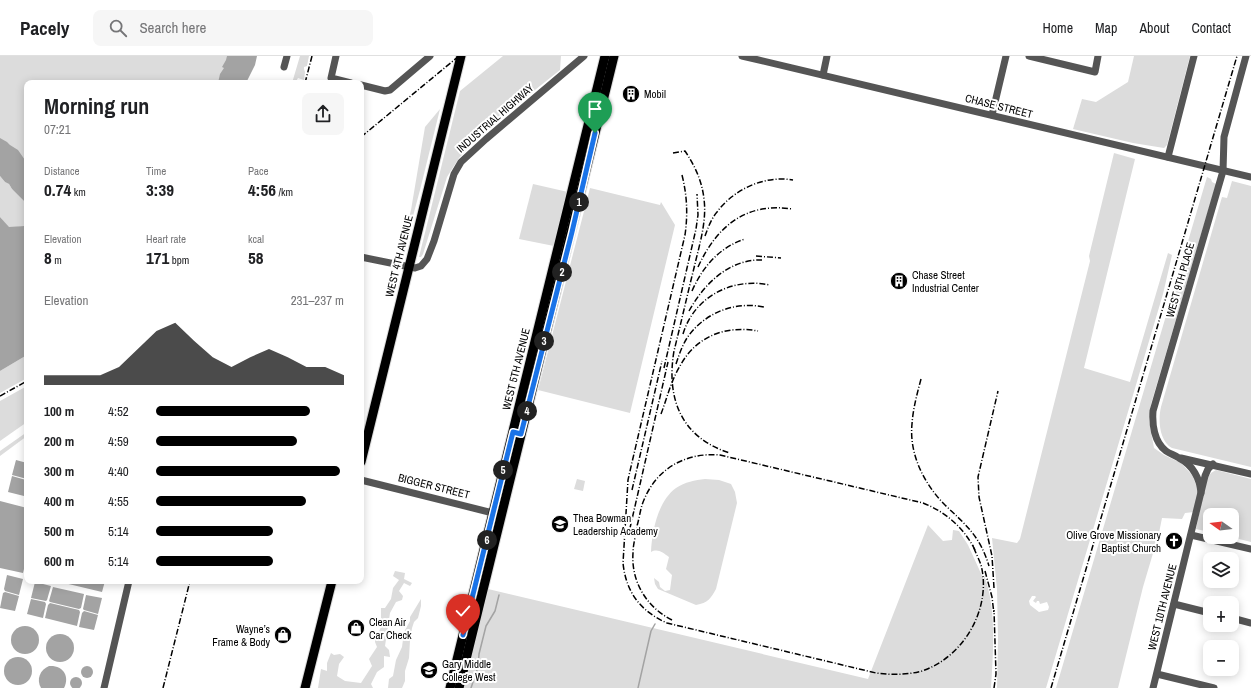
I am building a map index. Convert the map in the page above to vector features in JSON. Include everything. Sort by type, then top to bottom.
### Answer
[{"type":"main road","name":"WEST 4TH AVENUE","points":[[364,450],[461,56]]},
{"type":"main road","name":"WEST 5TH AVENUE","points":[[450,688],[497,514],[562,252],[591,132],[605,56]]},
{"type":"main road","name":"WEST 5TH AVENUE","points":[[591,132],[614,56]]},
{"type":"main road","name":"WEST 5TH AVENUE","points":[[459,688],[497,514]]},
{"type":"main road","points":[[305,688],[331,584]]},
{"type":"street","points":[[284,67],[287,56]]},
{"type":"street","points":[[336,56],[331,78],[339,80]]},
{"type":"street","points":[[364,87],[385,91],[390,90],[430,56]]},
{"type":"street","name":"INDUSTRIAL HIGHWAY","points":[[409,267],[419,267],[425,261],[434,241],[457,167],[466,156],[584,56]]},
{"type":"street","name":"CHASE STREET","points":[[742,56],[1251,177]]},
{"type":"street","points":[[823,75],[827,56]]},
{"type":"street","points":[[992,115],[1006,56]]},
{"type":"street","points":[[1029,56],[1095,72],[1098,56]]},
{"type":"street","points":[[1168,157],[1194,56]]},
{"type":"street","name":"WEST 9TH PLACE","points":[[1201,493],[1195,474],[1187,463],[1164,450],[1158,441],[1153,421],[1153,411],[1223,171],[1224,137],[1246,56]]},
{"type":"street","points":[[364,258],[409,267]]},
{"type":"street","points":[[1178,457],[1251,474]]},
{"type":"street","name":"WEST 10TH AVENUE","points":[[1153,688],[1192,535],[1206,472],[1213,464]]},
{"type":"street","name":"BIGGER STREET","points":[[364,481],[497,514]]},
{"type":"street","points":[[1192,535],[1251,549]]},
{"type":"street","points":[[104,688],[128,584]]},
{"type":"street","points":[[1174,604],[1203,611]]},
{"type":"street","points":[[1239,620],[1251,623]]},
{"type":"street","points":[[1157,674],[1214,688]]},
{"type":"shaded area","points":[[0,56],[231,56],[225,80],[24,80],[24,176],[0,139]]},
{"type":"shaded area","points":[[227,56],[257,56],[255,65],[248,80],[219,80],[220,74],[224,68],[222,67]]},
{"type":"shaded area","points":[[300,56],[309,56],[307,66],[304,67],[304,80],[298,78],[297,80],[293,80]]},
{"type":"shaded area","points":[[503,56],[561,56],[560,70],[511,109],[473,143],[459,158],[447,177],[423,254],[419,257],[460,91]]},
{"type":"shaded area","points":[[1134,56],[1190,56],[1167,145],[1164,148],[1133,143],[1073,129],[1082,99],[1096,102],[1128,82]]},
{"type":"shaded area","points":[[440,109],[402,257],[399,259],[411,210],[425,127]]},
{"type":"shaded area","points":[[0,138],[18,150],[24,159],[24,201],[0,176]]},
{"type":"shaded area","points":[[1114,153],[1135,159],[1084,368],[1130,382],[1168,253],[1172,255],[1163,294],[1046,688],[997,688],[997,589],[992,538],[1017,543],[1020,539],[1090,261],[1089,256]],"holes":[[[1032,596],[1036,597],[1033,601],[1036,603],[1039,601],[1040,604],[1047,602],[1049,607],[1048,610],[1039,612],[1030,605],[1029,601]]]},
{"type":"shaded area","points":[[0,176],[24,201],[24,226],[9,228],[0,217]]},
{"type":"shaded area","points":[[1207,177],[1216,184],[1151,404],[1149,421],[1154,448],[1164,455],[1181,463],[1192,475],[1197,487],[1197,499],[1194,512],[1185,513],[1182,519],[1162,518],[1118,688],[1056,688]]},
{"type":"shaded area","points":[[1232,181],[1251,186],[1251,467],[1172,448],[1164,440],[1160,429],[1161,407],[1222,197],[1227,198]]},
{"type":"shaded area","points":[[533,184],[568,192],[554,246],[519,239]]},
{"type":"shaded area","points":[[590,188],[660,205],[661,202],[675,225],[630,413],[538,390]]},
{"type":"shaded area","points":[[0,217],[9,227],[24,226],[24,357],[0,371]]},
{"type":"shaded area","points":[[24,357],[24,380],[0,393],[0,371]]},
{"type":"shaded area","points":[[24,388],[24,424],[0,441],[0,401]]},
{"type":"shaded area","points":[[24,434],[24,438],[0,456],[0,451]]},
{"type":"shaded area","points":[[16,460],[24,462],[24,478],[12,475]]},
{"type":"shaded area","points":[[1216,470],[1251,479],[1251,542],[1239,539],[1239,508],[1203,508],[1203,530],[1196,529],[1206,480],[1211,473]]},
{"type":"shaded area","points":[[12,476],[24,479],[24,496],[8,492]]},
{"type":"shaded area","points":[[577,479],[585,481],[583,491],[574,489]]},
{"type":"shaded area","points":[[705,479],[719,480],[731,484],[735,492],[737,503],[716,589],[709,600],[696,605],[658,589],[654,578],[659,582],[660,587],[665,591],[670,590],[672,575],[666,569],[669,557],[658,551],[651,552],[657,517],[660,508],[670,494],[679,486]]},
{"type":"shaded area","points":[[0,501],[24,507],[24,569],[23,573],[0,568]]},
{"type":"shaded area","points":[[928,525],[943,541],[952,540],[953,530],[959,531],[968,545],[984,580],[984,575],[991,602],[993,631],[991,688],[464,688],[488,589],[868,679]]},
{"type":"shaded area","points":[[395,571],[405,573],[404,579],[412,583],[410,586],[404,583],[399,591],[403,596],[402,600],[396,602],[390,613],[385,646],[389,650],[390,657],[384,656],[384,667],[377,672],[371,684],[373,688],[318,688],[321,669],[327,671],[327,663],[331,653],[334,655],[340,654],[344,657],[339,664],[337,676],[345,681],[361,683],[372,666],[369,659],[377,647],[375,636],[377,636],[381,627],[381,608],[385,608],[391,599],[393,588],[399,580],[393,576]]},
{"type":"shaded area","points":[[7,575],[23,579],[19,595],[5,591],[4,589]]},
{"type":"shaded area","points":[[34,584],[51,586],[46,601],[31,598]]},
{"type":"shaded area","points":[[69,584],[104,584],[102,592]]},
{"type":"shaded area","points":[[53,587],[84,594],[81,608],[79,609],[50,602]]},
{"type":"shaded area","points":[[5,592],[19,596],[15,611],[0,608],[3,593]]},
{"type":"shaded area","points":[[86,595],[102,598],[98,614],[83,609]]},
{"type":"shaded area","points":[[31,599],[45,602],[46,604],[43,618],[27,614]]},
{"type":"shaded area","points":[[421,599],[418,618],[414,622],[412,628],[409,658],[405,671],[405,681],[402,688],[388,688],[389,679],[393,676],[396,660],[402,647],[404,632],[410,621],[410,617]]},
{"type":"shaded area","points":[[50,603],[79,610],[80,612],[77,626],[45,618],[48,605]]},
{"type":"shaded area","points":[[84,611],[98,615],[94,630],[79,627],[82,613]]},
{"type":"shaded area","points":[[25,626],[35,630],[39,640],[35,650],[25,654],[15,650],[11,640],[15,630]]},
{"type":"shaded area","points":[[60,634],[70,638],[74,648],[70,658],[60,662],[50,658],[46,648],[50,638]]},
{"type":"shaded area","points":[[18,657],[28,661],[32,671],[28,681],[18,685],[8,681],[4,671],[8,661]]},
{"type":"shaded area","points":[[49,666],[58,667],[64,672],[66,676],[66,684],[64,688],[41,688],[39,678],[41,672]]},
{"type":"shaded area","points":[[85,666],[89,666],[93,672],[89,678],[85,678],[81,674],[81,670]]},
{"type":"shaded area","points":[[76,677],[80,679],[82,683],[80,687],[76,689],[72,687],[70,683],[72,679]]},
{"type":"waterway","points":[[471,688],[478,667],[479,654],[486,626],[495,611],[499,595]]},
{"type":"waterway","points":[[638,688],[651,631],[655,624]]},
{"type":"railway","points":[[306,80],[312,56]]},
{"type":"railway","points":[[364,135],[459,56]]},
{"type":"railway","points":[[1051,688],[1237,56]]},
{"type":"railway","points":[[673,153],[685,151],[692,162],[702,186],[705,208],[700,243],[674,351],[672,385],[675,400],[689,427],[699,437],[713,446],[730,453]]},
{"type":"railway","points":[[682,175],[686,205],[685,235],[628,480],[623,563],[627,583],[636,599],[649,613],[667,623],[876,673],[911,673],[922,671],[937,664],[950,655],[962,643],[971,629],[978,614],[982,598],[983,581],[981,565],[973,545]]},
{"type":"railway","points":[[705,236],[711,221],[717,212],[741,190],[761,182],[782,179],[793,180]]},
{"type":"railway","points":[[664,368],[696,229],[698,215],[697,194]]},
{"type":"railway","points":[[698,267],[714,240],[735,220],[747,213],[761,209],[792,209]]},
{"type":"railway","points":[[692,291],[701,273],[720,252],[745,239]]},
{"type":"railway","points":[[756,256],[781,258]]},
{"type":"railway","points":[[689,311],[702,292],[719,275],[739,264],[762,260]]},
{"type":"railway","points":[[683,334],[688,321],[696,310],[705,300],[716,293],[729,287],[742,284],[756,283],[770,285]]},
{"type":"railway","points":[[676,364],[687,338],[694,329],[711,316],[721,311],[742,306],[764,307]]},
{"type":"railway","points":[[661,414],[677,372],[694,347],[703,340],[723,332],[735,330],[758,331]]},
{"type":"railway","points":[[632,490],[662,361]]},
{"type":"railway","points":[[630,528],[668,362]]},
{"type":"railway","points":[[921,379],[914,407],[912,424],[913,446],[916,457],[925,478],[937,497],[966,525],[977,539],[989,566]]},
{"type":"railway","points":[[0,396],[24,383]]},
{"type":"railway","points":[[994,588],[992,556],[979,497],[978,477],[998,391]]},
{"type":"railway","points":[[672,620],[655,608],[642,592],[633,563],[633,546],[642,505],[654,482],[662,473],[672,466],[683,460],[694,457],[720,455],[923,503],[939,511],[954,522],[971,542],[975,550]]},
{"type":"railway","points":[[985,571],[992,597],[994,614]]},
{"type":"railway","points":[[163,688],[189,584]]},
{"type":"railway","points":[[994,610],[996,674],[994,688]]},
{"type":"place","name":"Mobil","points":[[631,94]]},
{"type":"place","name":"Chase Street Industrial Center","points":[[899,281]]},
{"type":"place","name":"Thea Bowman Leadership Academy","points":[[560,524]]},
{"type":"place","name":"Olive Grove Missionary Baptist Church","points":[[1174,541]]},
{"type":"place","name":"Clean Air Car Check","points":[[356,628]]},
{"type":"place","name":"Wayne’s Frame & Body","points":[[283,635]]},
{"type":"place","name":"Gary Middle College West","points":[[429,670]]},
{"type":"route","points":[[463,635],[513,432],[521,434],[572,232],[595,133]]}]
